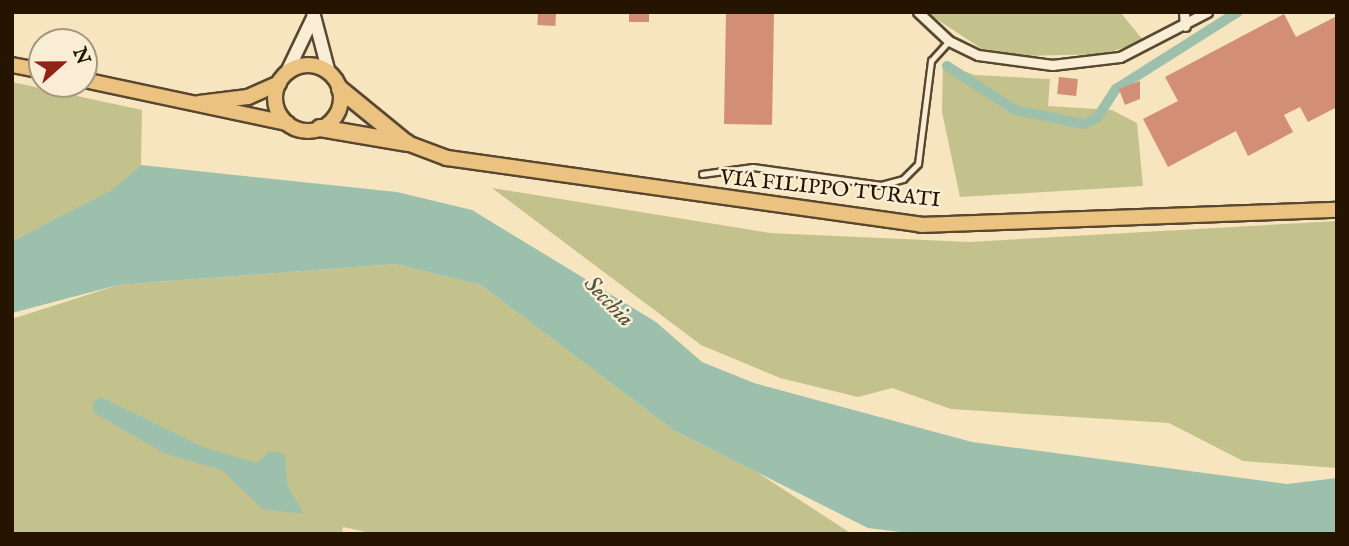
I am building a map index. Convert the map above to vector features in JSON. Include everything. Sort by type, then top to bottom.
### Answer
[{"type":"highway","points":[[340,89],[407,143]]},
{"type":"highway","points":[[320,128],[407,143]]},
{"type":"main road","points":[[98,82],[287,123],[320,128],[335,117],[340,89],[329,73],[309,65],[248,97],[198,103]]},
{"type":"main road","points":[[283,77],[276,104],[287,123]]},
{"type":"main road","name":"VIA FILIPPO TURATI","points":[[407,143],[447,158],[921,225],[1337,210]]},
{"type":"street","points":[[918,12],[949,41],[1020,63],[1096,64],[1185,26],[1207,12]]},
{"type":"street","points":[[1184,12],[1185,26]]},
{"type":"street","points":[[313,15],[329,73]]},
{"type":"street","points":[[283,77],[313,15]]},
{"type":"lane","points":[[702,174],[753,167],[881,184],[903,179],[920,156],[932,61],[949,41]]},
{"type":"shaded area","points":[[926,12],[1120,12],[1144,41],[1104,54],[1022,56],[982,49]]},
{"type":"shaded area","points":[[943,64],[975,75],[1050,79],[1048,106],[1112,110],[1137,123],[1143,186],[960,197],[942,112]]},
{"type":"shaded area","points":[[12,82],[28,85],[28,98],[86,98],[142,110],[141,165],[113,190],[12,241]]},
{"type":"shaded area","points":[[492,188],[770,233],[969,242],[1337,221],[1337,468],[1243,461],[1169,423],[951,409],[892,388],[858,397],[780,378],[701,345]]},
{"type":"shaded area","points":[[395,264],[481,285],[673,430],[755,471],[852,534],[375,534],[343,527],[342,534],[12,534],[12,319],[118,285]]},
{"type":"water","name":"Secchia","points":[[141,165],[397,192],[472,210],[656,322],[702,362],[754,383],[972,442],[1287,484],[1337,478],[1337,534],[917,534],[868,528],[673,430],[481,285],[395,264],[118,285],[12,313],[12,241],[112,190]]},
{"type":"water","points":[[101,397],[203,447],[257,463],[270,451],[285,454],[287,485],[304,514],[262,509],[222,470],[166,454],[94,413],[93,402]]},
{"type":"building","points":[[629,12],[649,12],[649,22],[629,22]]},
{"type":"building","points":[[726,12],[774,13],[772,125],[724,124]]},
{"type":"building","points":[[538,13],[556,14],[555,26],[537,25]]},
{"type":"building","points":[[1284,14],[1296,37],[1337,16],[1337,107],[1308,122],[1300,107],[1284,115],[1293,132],[1248,156],[1236,131],[1168,167],[1143,119],[1178,101],[1165,77]]},
{"type":"building","points":[[1059,77],[1078,79],[1076,96],[1057,94]]},
{"type":"building","points":[[1140,81],[1140,99],[1125,105],[1119,89]]},
{"type":"waterway","points":[[947,66],[1015,110],[1084,124],[1097,118],[1116,89],[1238,12]]}]
